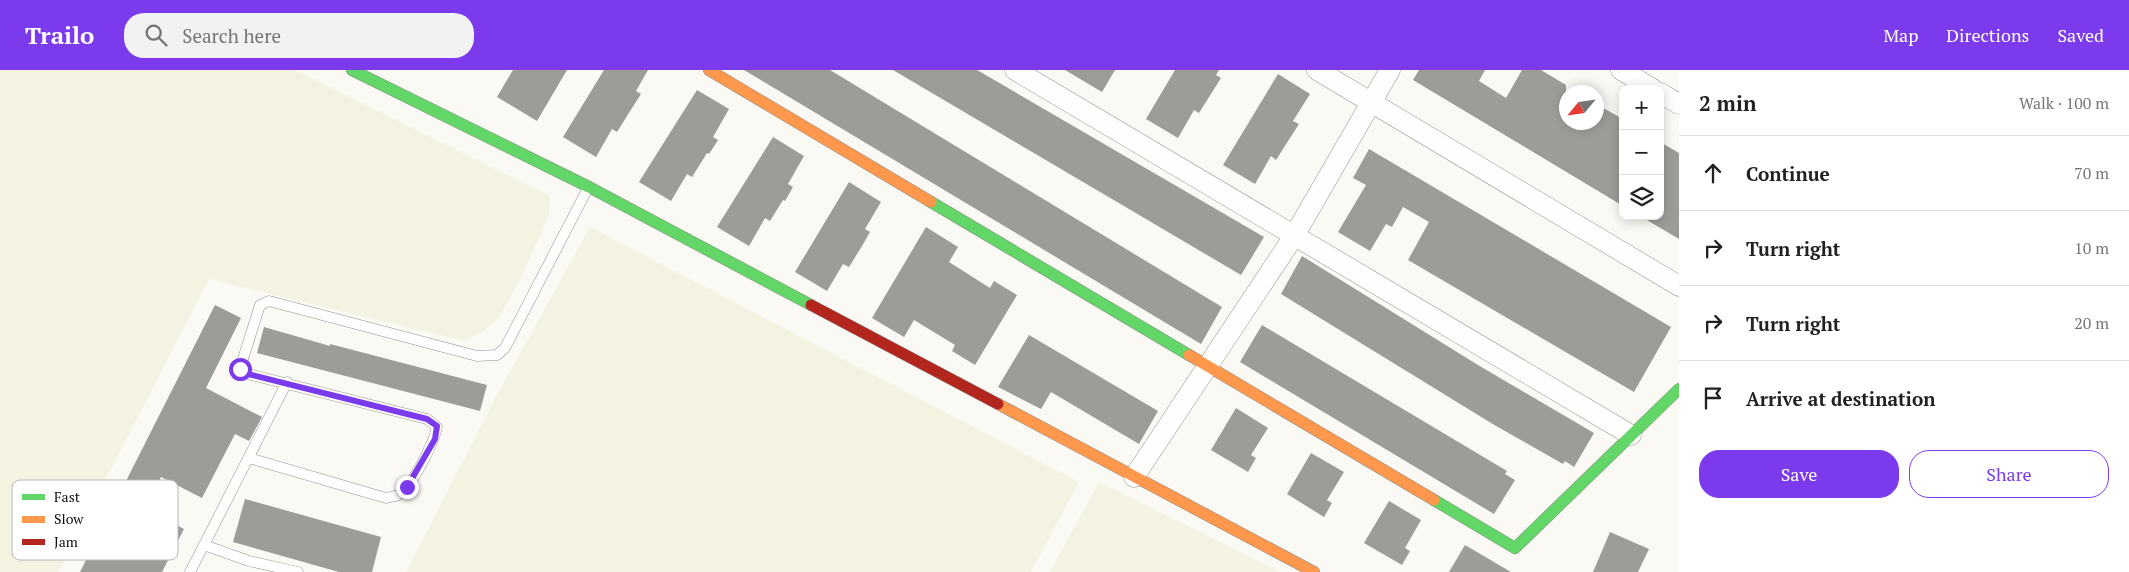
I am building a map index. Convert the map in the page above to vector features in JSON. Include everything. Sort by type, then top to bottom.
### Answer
[{"type":"street","points":[[352,70],[589,187],[1314,572]]},
{"type":"street","points":[[709,70],[1515,548],[1679,389]]},
{"type":"street","points":[[1015,70],[1631,435]]},
{"type":"street","points":[[1317,70],[1679,286]]},
{"type":"street","points":[[1134,477],[1294,236],[1390,70]]},
{"type":"street","points":[[1621,70],[1646,85]]},
{"type":"street","points":[[1664,95],[1679,104]]},
{"type":"lane","points":[[249,458],[386,498],[398,495],[407,487],[435,439],[437,426],[427,419],[287,382],[244,373],[240,369],[260,305],[270,301],[470,354],[497,355],[505,348],[589,187]]},
{"type":"lane","points":[[190,572],[287,382]]},
{"type":"lane","points":[[204,545],[250,561],[298,572]]},
{"type":"green space","points":[[0,70],[296,70],[550,196],[549,215],[520,280],[498,319],[484,331],[465,341],[209,279],[105,480],[12,480],[12,560],[64,560],[58,572],[0,572]]},
{"type":"green space","points":[[590,227],[1079,482],[1031,572],[406,572],[498,393]]},
{"type":"green space","points":[[1099,482],[1280,572],[1050,572]]},
{"type":"building","points":[[513,70],[567,70],[537,121],[497,97]]},
{"type":"building","points":[[604,70],[648,70],[636,91],[641,94],[617,132],[612,129],[596,157],[563,137]]},
{"type":"building","points":[[744,70],[830,70],[1222,307],[1201,344]]},
{"type":"building","points":[[893,70],[977,70],[1264,237],[1241,275]]},
{"type":"building","points":[[1065,70],[1115,70],[1102,92]]},
{"type":"building","points":[[1175,70],[1219,70],[1216,75],[1221,78],[1199,113],[1194,110],[1178,138],[1146,119]]},
{"type":"building","points":[[1419,70],[1485,70],[1479,81],[1506,98],[1522,70],[1541,70],[1566,85],[1559,85],[1559,130],[1604,130],[1604,108],[1619,117],[1619,204],[1413,80]]},
{"type":"building","points":[[1278,74],[1310,94],[1293,121],[1299,124],[1276,160],[1271,156],[1255,184],[1223,165]]},
{"type":"building","points":[[697,90],[729,109],[713,137],[718,140],[709,154],[707,153],[692,177],[687,174],[671,201],[639,182]]},
{"type":"building","points":[[773,137],[804,156],[788,184],[793,187],[785,201],[783,200],[770,221],[765,218],[749,246],[717,227]]},
{"type":"building","points":[[1664,144],[1679,153],[1679,239],[1647,220],[1664,220]]},
{"type":"building","points":[[1369,149],[1671,327],[1634,392],[1408,260],[1429,222],[1403,207],[1392,227],[1386,224],[1370,251],[1338,232],[1366,185],[1353,178]]},
{"type":"building","points":[[849,182],[881,202],[865,229],[870,232],[862,246],[849,267],[843,264],[827,291],[795,272]]},
{"type":"building","points":[[926,227],[958,247],[949,262],[990,288],[994,281],[1017,295],[975,365],[952,351],[955,345],[914,320],[904,337],[872,318]]},
{"type":"building","points":[[1302,256],[1478,365],[1594,433],[1574,467],[1565,461],[1563,464],[1491,423],[1281,294]]},
{"type":"building","points":[[215,305],[241,318],[206,388],[262,417],[249,441],[235,434],[202,498],[178,486],[178,480],[167,480],[161,477],[160,480],[127,480]]},
{"type":"building","points":[[1262,325],[1507,471],[1505,474],[1515,480],[1494,514],[1240,362]]},
{"type":"building","points":[[264,327],[330,346],[330,344],[487,385],[480,411],[257,353]]},
{"type":"building","points":[[1029,335],[1158,411],[1139,444],[1051,392],[1041,409],[998,387]]},
{"type":"building","points":[[1236,408],[1268,428],[1251,455],[1256,458],[1248,472],[1211,450]]},
{"type":"building","points":[[1311,453],[1344,472],[1327,500],[1332,503],[1324,517],[1287,494]]},
{"type":"building","points":[[245,499],[381,537],[372,572],[339,572],[233,542]]},
{"type":"building","points":[[1389,501],[1421,520],[1405,548],[1410,551],[1402,565],[1364,543]]},
{"type":"building","points":[[178,526],[184,529],[178,541]]},
{"type":"building","points":[[1610,532],[1649,549],[1638,572],[1593,572]]},
{"type":"building","points":[[1465,545],[1511,572],[1449,572]]},
{"type":"building","points":[[86,560],[168,560],[162,572],[80,572]]},
{"type":"traffic: fast","points":[[352,70],[589,187],[811,305]]},
{"type":"traffic: fast","points":[[931,202],[1189,355]]},
{"type":"traffic: fast","points":[[1434,500],[1515,548],[1679,389]]},
{"type":"traffic: slow","points":[[709,70],[931,202]]},
{"type":"traffic: slow","points":[[1189,355],[1434,500]]},
{"type":"traffic: slow","points":[[998,404],[1314,572]]},
{"type":"traffic: jam","points":[[811,305],[998,404]]},
{"type":"route","points":[[240,369],[244,373],[287,382],[427,419],[437,426],[435,439],[407,487]]}]
